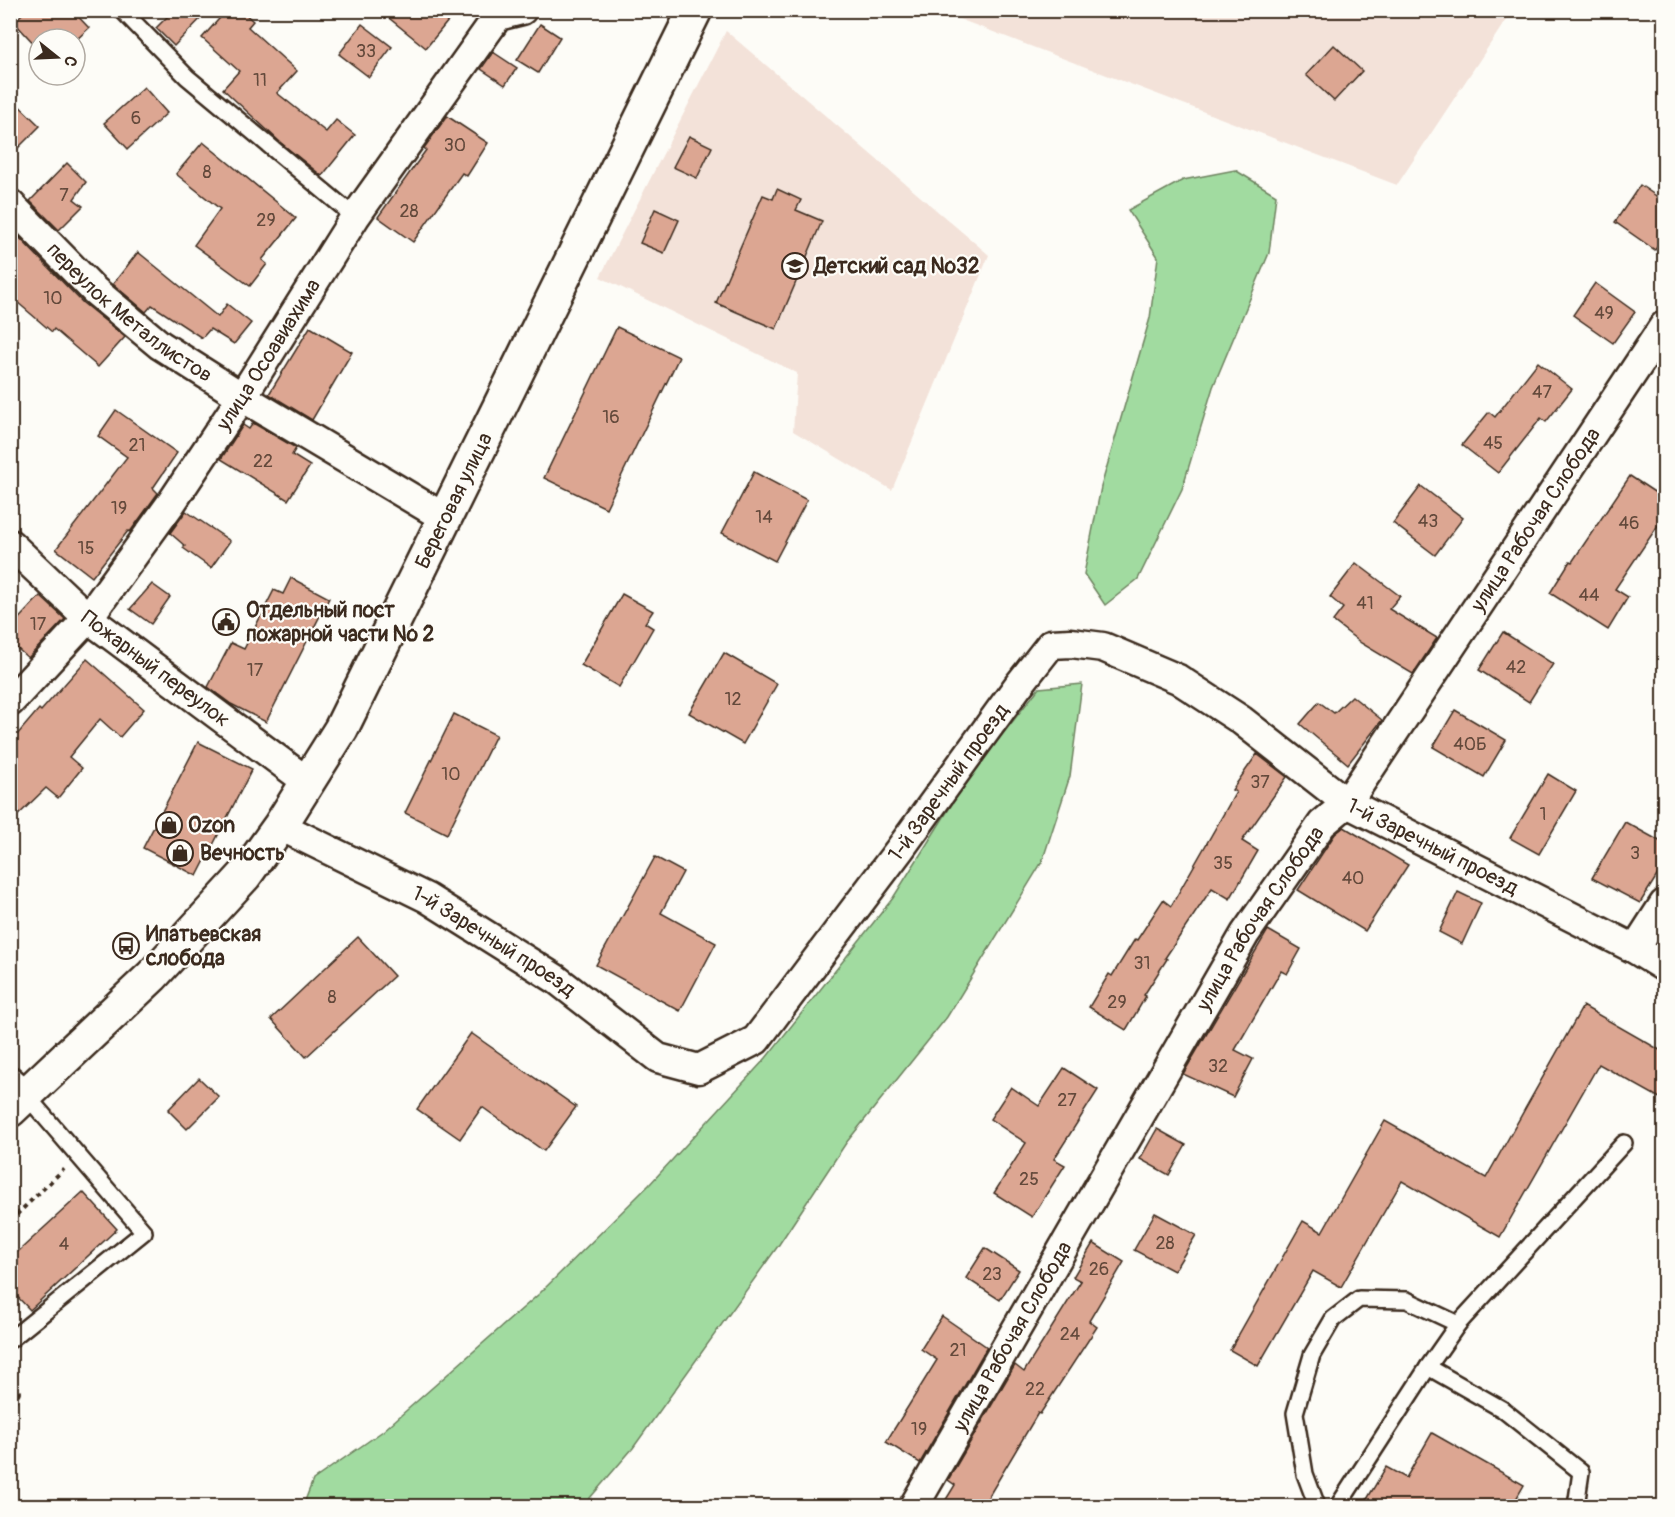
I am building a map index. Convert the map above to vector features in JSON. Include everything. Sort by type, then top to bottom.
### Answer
[{"type":"main road","name":"Береговая улица","points":[[16,1095],[152,976],[245,875],[309,783],[341,729],[695,10]]},
{"type":"street","name":"улица Осоавиахима","points":[[10,702],[88,618],[172,502],[242,398],[355,217],[503,12]]},
{"type":"street","name":"переулок Металлистов","points":[[10,204],[94,291],[160,345],[242,398],[445,518]]},
{"type":"street","name":"улица Рабочая Слобода","points":[[914,1506],[1245,934],[1322,824],[1347,803],[1665,326]]},
{"type":"street","name":"Пожарный переулок","points":[[10,544],[88,618],[309,783]]},
{"type":"street","name":"1-й Заречный проезд","points":[[280,826],[427,898],[556,979],[658,1058],[699,1069],[756,1040],[1051,644],[1071,643],[1103,647],[1178,679],[1241,720],[1347,803],[1635,949],[1665,967]]},
{"type":"street","points":[[1635,949],[1665,904]]},
{"type":"lane","points":[[122,10],[187,77],[355,217]]},
{"type":"lane","points":[[10,1340],[144,1232],[78,1156],[16,1095]]},
{"type":"lane","points":[[1338,1506],[1458,1324],[1624,1143]]},
{"type":"lane","points":[[1317,1506],[1305,1474],[1295,1413],[1312,1354],[1333,1319],[1359,1299],[1407,1300],[1458,1324]]},
{"type":"lane","points":[[1428,1367],[1502,1409],[1581,1472],[1576,1506]]},
{"type":"path","points":[[10,1221],[78,1156]]},
{"type":"path","points":[[10,1376],[19,1392],[10,1413]]},
{"type":"shaded area","points":[[938,11],[1512,11],[1397,185]]},
{"type":"shaded area","name":"Детский сад №32","points":[[726,31],[989,255],[892,490],[793,431],[797,373],[600,277]]},
{"type":"green space","points":[[1235,170],[1276,195],[1269,253],[1213,387],[1182,489],[1138,579],[1105,605],[1084,574],[1101,487],[1150,318],[1158,257],[1128,210],[1183,180]]},
{"type":"green space","points":[[1082,684],[1070,776],[1042,862],[947,1017],[846,1143],[778,1246],[633,1448],[583,1506],[303,1506],[313,1480],[383,1431],[539,1294],[649,1185],[766,1058],[893,898],[969,777],[1039,688]]},
{"type":"building","points":[[26,10],[72,10],[89,28],[87,30],[87,27],[27,27],[27,36],[14,22]]},
{"type":"building","points":[[174,10],[209,10],[174,46],[156,28]]},
{"type":"building","points":[[227,10],[241,10],[253,21],[248,27],[297,71],[277,93],[326,132],[336,120],[355,135],[322,176],[281,143],[223,89],[239,71],[202,38]]},
{"type":"building","points":[[379,10],[434,10],[448,21],[426,48]]},
{"type":"building","points":[[362,24],[392,47],[369,77],[339,54]]},
{"type":"building","points":[[540,24],[560,37],[538,73],[517,60]]},
{"type":"building","points":[[1334,45],[1362,71],[1334,101],[1306,75]]},
{"type":"building","points":[[493,52],[517,68],[505,85],[481,69]]},
{"type":"building","points":[[144,87],[167,113],[128,149],[104,123]]},
{"type":"building","points":[[10,97],[40,126],[10,156]]},
{"type":"building","points":[[447,116],[488,143],[467,176],[462,173],[413,242],[378,217],[426,150],[424,148]]},
{"type":"building","points":[[689,136],[712,147],[697,178],[673,167]]},
{"type":"building","points":[[203,142],[296,218],[262,260],[267,264],[250,286],[194,245],[220,209],[176,174]]},
{"type":"building","points":[[67,163],[86,182],[74,199],[83,206],[59,230],[30,201]]},
{"type":"building","points":[[1640,185],[1665,202],[1665,236],[1655,250],[1615,222]]},
{"type":"building","points":[[777,189],[801,200],[796,210],[822,221],[776,329],[716,303],[763,195],[773,199]]},
{"type":"building","points":[[655,209],[679,220],[664,253],[640,243]]},
{"type":"building","points":[[10,228],[83,303],[125,337],[98,367],[54,329],[52,332],[10,296]]},
{"type":"building","points":[[138,252],[218,317],[227,304],[251,323],[234,344],[210,329],[202,338],[152,305],[146,312],[113,284]]},
{"type":"building","points":[[1595,283],[1635,312],[1613,343],[1573,315]]},
{"type":"building","points":[[310,327],[352,352],[312,420],[269,394]]},
{"type":"building","points":[[617,327],[679,357],[606,508],[544,478]]},
{"type":"building","points":[[1538,362],[1572,389],[1546,422],[1541,418],[1498,473],[1462,445],[1489,412],[1495,417]]},
{"type":"building","points":[[116,410],[177,453],[153,488],[158,493],[130,532],[128,531],[92,577],[56,549],[127,457],[98,436]]},
{"type":"building","points":[[253,423],[296,448],[292,455],[310,466],[288,500],[221,459],[243,425],[249,429]]},
{"type":"building","points":[[754,472],[807,500],[775,561],[722,533]]},
{"type":"building","points":[[1630,476],[1665,499],[1665,515],[1615,589],[1628,597],[1608,630],[1550,593]]},
{"type":"building","points":[[1421,486],[1463,518],[1435,555],[1393,523]]},
{"type":"building","points":[[186,511],[230,541],[211,568],[183,548],[185,546],[170,533]]},
{"type":"building","points":[[1356,563],[1400,596],[1389,609],[1437,638],[1413,674],[1361,643],[1333,621],[1343,608],[1330,597]]},
{"type":"building","points":[[291,578],[329,598],[266,722],[231,704],[208,687],[231,643],[244,649],[274,590],[283,594]]},
{"type":"building","points":[[152,584],[170,597],[151,624],[130,609]]},
{"type":"building","points":[[622,594],[653,611],[645,623],[653,628],[619,687],[581,665]]},
{"type":"building","points":[[40,596],[65,619],[28,658],[10,642],[10,628]]},
{"type":"building","points":[[1503,632],[1553,664],[1529,702],[1479,670]]},
{"type":"building","points":[[724,653],[777,684],[743,744],[689,713]]},
{"type":"building","points":[[87,659],[144,709],[120,737],[100,719],[69,757],[82,768],[58,798],[46,788],[10,823],[10,743]]},
{"type":"building","points":[[1352,696],[1382,720],[1348,764],[1300,724],[1319,702],[1334,713]]},
{"type":"building","points":[[1455,710],[1506,740],[1484,777],[1433,747]]},
{"type":"building","points":[[454,714],[496,735],[447,834],[405,813]]},
{"type":"building","points":[[198,742],[252,769],[197,876],[143,848]]},
{"type":"building","points":[[1257,754],[1287,777],[1242,841],[1258,851],[1230,899],[1212,888],[1165,958],[1167,959],[1144,995],[1146,996],[1126,1030],[1089,1007],[1109,974],[1112,976],[1163,900],[1171,906],[1236,792],[1232,790]]},
{"type":"building","points":[[1548,774],[1576,791],[1539,854],[1510,838]]},
{"type":"building","points":[[1625,822],[1665,844],[1665,863],[1640,903],[1592,878]]},
{"type":"building","points":[[1344,827],[1408,865],[1365,931],[1298,890],[1335,834]]},
{"type":"building","points":[[655,857],[683,872],[661,913],[716,943],[680,1011],[596,965]]},
{"type":"building","points":[[1458,892],[1481,903],[1462,944],[1439,932]]},
{"type":"building","points":[[1268,930],[1301,949],[1287,974],[1281,971],[1235,1050],[1253,1059],[1233,1097],[1183,1074]]},
{"type":"building","points":[[358,937],[394,976],[306,1057],[271,1019]]},
{"type":"building","points":[[1583,1006],[1665,1053],[1665,1101],[1599,1064],[1500,1237],[1402,1181],[1341,1287],[1313,1271],[1258,1366],[1230,1350],[1303,1221],[1322,1232],[1385,1121],[1486,1178]]},
{"type":"building","points":[[471,1033],[576,1107],[544,1151],[482,1107],[460,1139],[417,1109]]},
{"type":"building","points":[[1064,1068],[1098,1090],[1054,1159],[1065,1165],[1032,1217],[994,1193],[1026,1143],[990,1119],[1011,1087],[1039,1106]]},
{"type":"building","points":[[199,1078],[219,1097],[187,1129],[168,1110]]},
{"type":"building","points":[[1157,1129],[1186,1145],[1169,1175],[1140,1159]]},
{"type":"building","points":[[83,1192],[117,1229],[30,1310],[10,1289],[10,1259]]},
{"type":"building","points":[[1155,1213],[1196,1235],[1174,1271],[1134,1250]]},
{"type":"building","points":[[1093,1243],[1124,1262],[1089,1321],[1097,1327],[1040,1414],[1038,1413],[983,1506],[942,1506],[955,1485],[948,1480],[1015,1365],[1024,1372],[1081,1281],[1073,1277]]},
{"type":"building","points":[[985,1248],[1019,1270],[1000,1300],[966,1278]]},
{"type":"building","points":[[942,1316],[987,1347],[920,1463],[886,1442],[937,1360],[921,1349]]},
{"type":"building","points":[[1432,1433],[1524,1485],[1512,1506],[1363,1506],[1386,1467],[1406,1478]]},
{"type":"place","name":"Детский сад №32","points":[[795,266]]},
{"type":"place","name":"Отдельный пост пожарной части № 2","points":[[226,622]]},
{"type":"place","name":"Ozon","points":[[169,825]]},
{"type":"place","name":"Вечность","points":[[180,853]]},
{"type":"place","name":"Ипатьевская слобода","points":[[126,946]]}]
